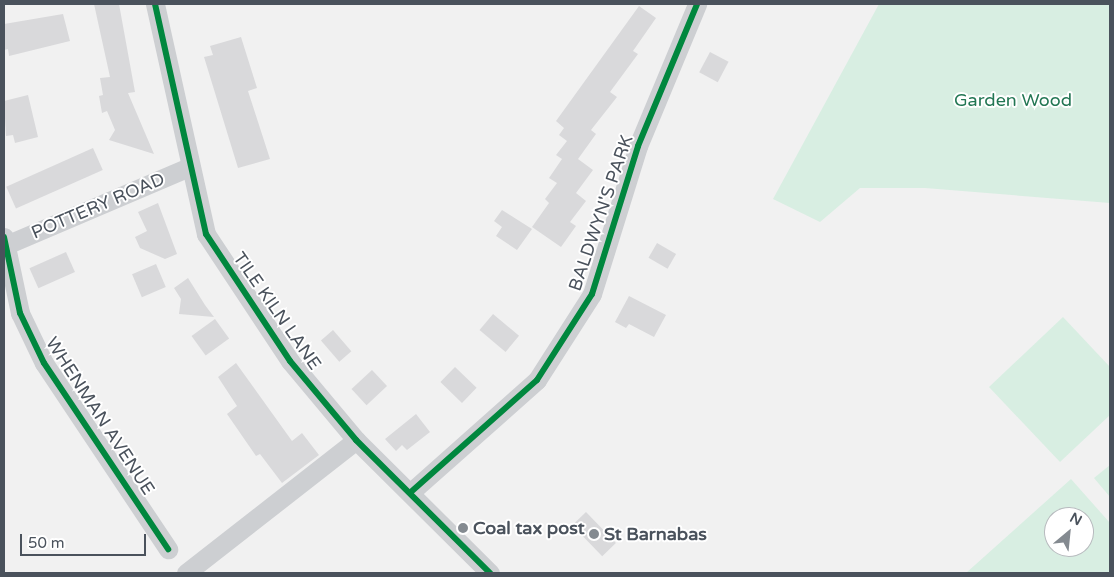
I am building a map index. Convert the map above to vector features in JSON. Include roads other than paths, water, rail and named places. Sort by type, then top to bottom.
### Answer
[{"type":"street","name":"TILE KILN LANE","points":[[154,4],[189,167],[206,234],[234,280],[290,361],[356,440],[412,492],[490,573]]},
{"type":"street","name":"BALDWYN'S PARK","points":[[412,492],[537,380],[592,294],[638,146],[697,4]]},
{"type":"street","name":"POTTERY ROAD","points":[[5,241],[189,167]]},
{"type":"street","name":"WHENMAN AVENUE","points":[[5,241],[20,313],[44,363],[168,549]]},
{"type":"street","points":[[186,573],[356,440]]},
{"type":"place","name":"Coal tax post","points":[[463,528]]},
{"type":"place","name":"St Barnabas","points":[[594,534]]},
{"type":"park label","name":"Garden Wood","points":[[1013,100]]}]
